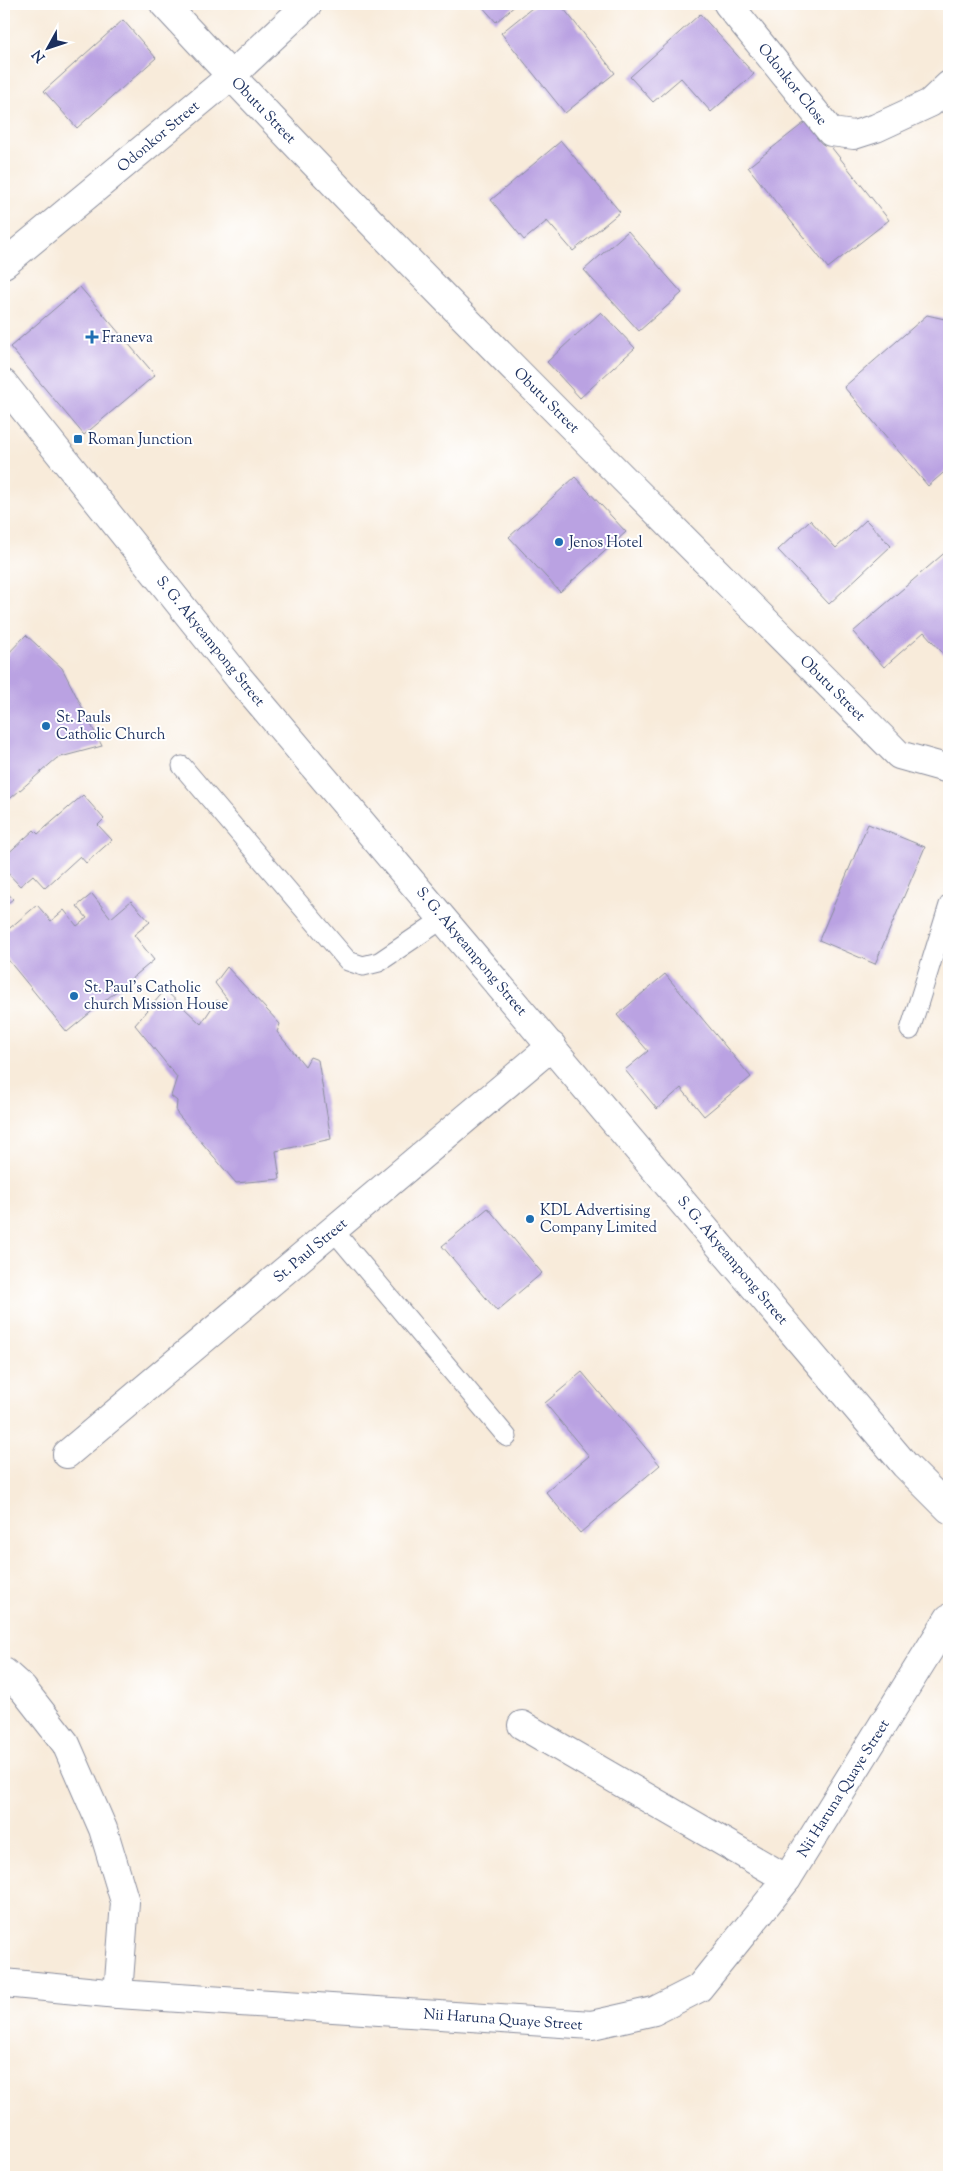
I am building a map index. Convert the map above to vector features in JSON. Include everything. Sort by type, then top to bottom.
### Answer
[{"type":"street","name":"Obutu Street","points":[[164,4],[231,76],[518,370],[899,755],[949,769]]},
{"type":"street","name":"Odonkor Street","points":[[4,264],[231,76],[308,4]]},
{"type":"street","name":"Odonkor Close","points":[[728,4],[831,132],[854,135],[876,128],[930,103],[949,84]]},
{"type":"street","name":"S. G. Akyeampong Street","points":[[4,384],[239,678],[905,1464],[949,1509]]},
{"type":"street","name":"St. Paul Street","points":[[67,1454],[552,1046]]},
{"type":"street","name":"Nii Haruna Quaye Street","points":[[4,1983],[118,1994],[592,2025],[654,2011],[699,1988],[787,1879],[949,1618]]},
{"type":"street","points":[[4,1672],[23,1689],[66,1744],[103,1829],[125,1902],[118,1994]]},
{"type":"street","points":[[522,1724],[787,1879]]},
{"type":"lane","points":[[182,766],[348,961],[363,966],[379,962],[444,918]]},
{"type":"lane","points":[[910,1030],[949,905]]},
{"type":"lane","points":[[333,1230],[507,1437]]},
{"type":"building","points":[[480,4],[517,4],[496,22]]},
{"type":"building","points":[[537,4],[560,4],[615,73],[565,113],[501,33]]},
{"type":"building","points":[[700,14],[754,74],[711,112],[681,78],[653,102],[630,77]]},
{"type":"building","points":[[123,20],[156,58],[77,128],[44,91]]},
{"type":"building","points":[[809,119],[889,220],[828,268],[748,167]]},
{"type":"building","points":[[561,141],[620,212],[573,251],[547,221],[524,240],[491,200]]},
{"type":"building","points":[[628,231],[682,293],[639,331],[584,270]]},
{"type":"building","points":[[80,287],[155,375],[84,435],[10,347]]},
{"type":"building","points":[[601,312],[635,348],[580,398],[547,362]]},
{"type":"building","points":[[927,315],[949,320],[949,468],[928,486],[844,387]]},
{"type":"building","points":[[575,477],[626,532],[560,592],[509,537]]},
{"type":"building","points":[[810,520],[836,548],[866,520],[891,546],[829,604],[778,550]]},
{"type":"building","points":[[949,549],[949,660],[924,632],[884,667],[853,632]]},
{"type":"building","points":[[26,635],[62,668],[102,746],[57,758],[4,804],[4,658]]},
{"type":"building","points":[[83,795],[104,819],[98,825],[112,840],[86,863],[80,856],[45,888],[33,875],[20,886],[4,869],[4,857],[34,830],[38,834]]},
{"type":"building","points":[[868,824],[925,847],[875,964],[819,940]]},
{"type":"building","points":[[4,889],[13,899],[8,903],[4,898]]},
{"type":"building","name":"St. Paul's Catholic church Mission House","points":[[92,894],[111,918],[131,901],[150,922],[134,935],[154,960],[67,1032],[4,955],[4,933],[37,905],[51,921],[64,910],[77,926],[87,918],[77,906]]},
{"type":"building","points":[[227,967],[280,1024],[277,1032],[305,1066],[310,1057],[318,1060],[331,1139],[276,1151],[280,1179],[236,1183],[176,1112],[177,1101],[171,1096],[177,1077],[135,1025],[165,990],[201,1024],[217,1000],[225,1007],[227,999],[215,983]]},
{"type":"building","points":[[665,974],[751,1077],[704,1116],[681,1088],[657,1109],[625,1070],[648,1051],[617,1015]]},
{"type":"building","points":[[488,1208],[542,1273],[497,1311],[442,1246]]},
{"type":"building","points":[[582,1372],[660,1465],[580,1533],[546,1492],[589,1456],[545,1403]]},
{"type":"place","name":"Franeva","points":[[92,337]]},
{"type":"place","name":"Roman Junction","points":[[78,439]]},
{"type":"place","name":"Jenos Hotel","points":[[559,542]]},
{"type":"place","name":"St. Pauls Catholic Church","points":[[46,726]]},
{"type":"place","name":"St. Paul's Catholic church Mission House","points":[[74,996]]},
{"type":"place","name":"KDL Advertising Company Limited","points":[[530,1219]]}]
